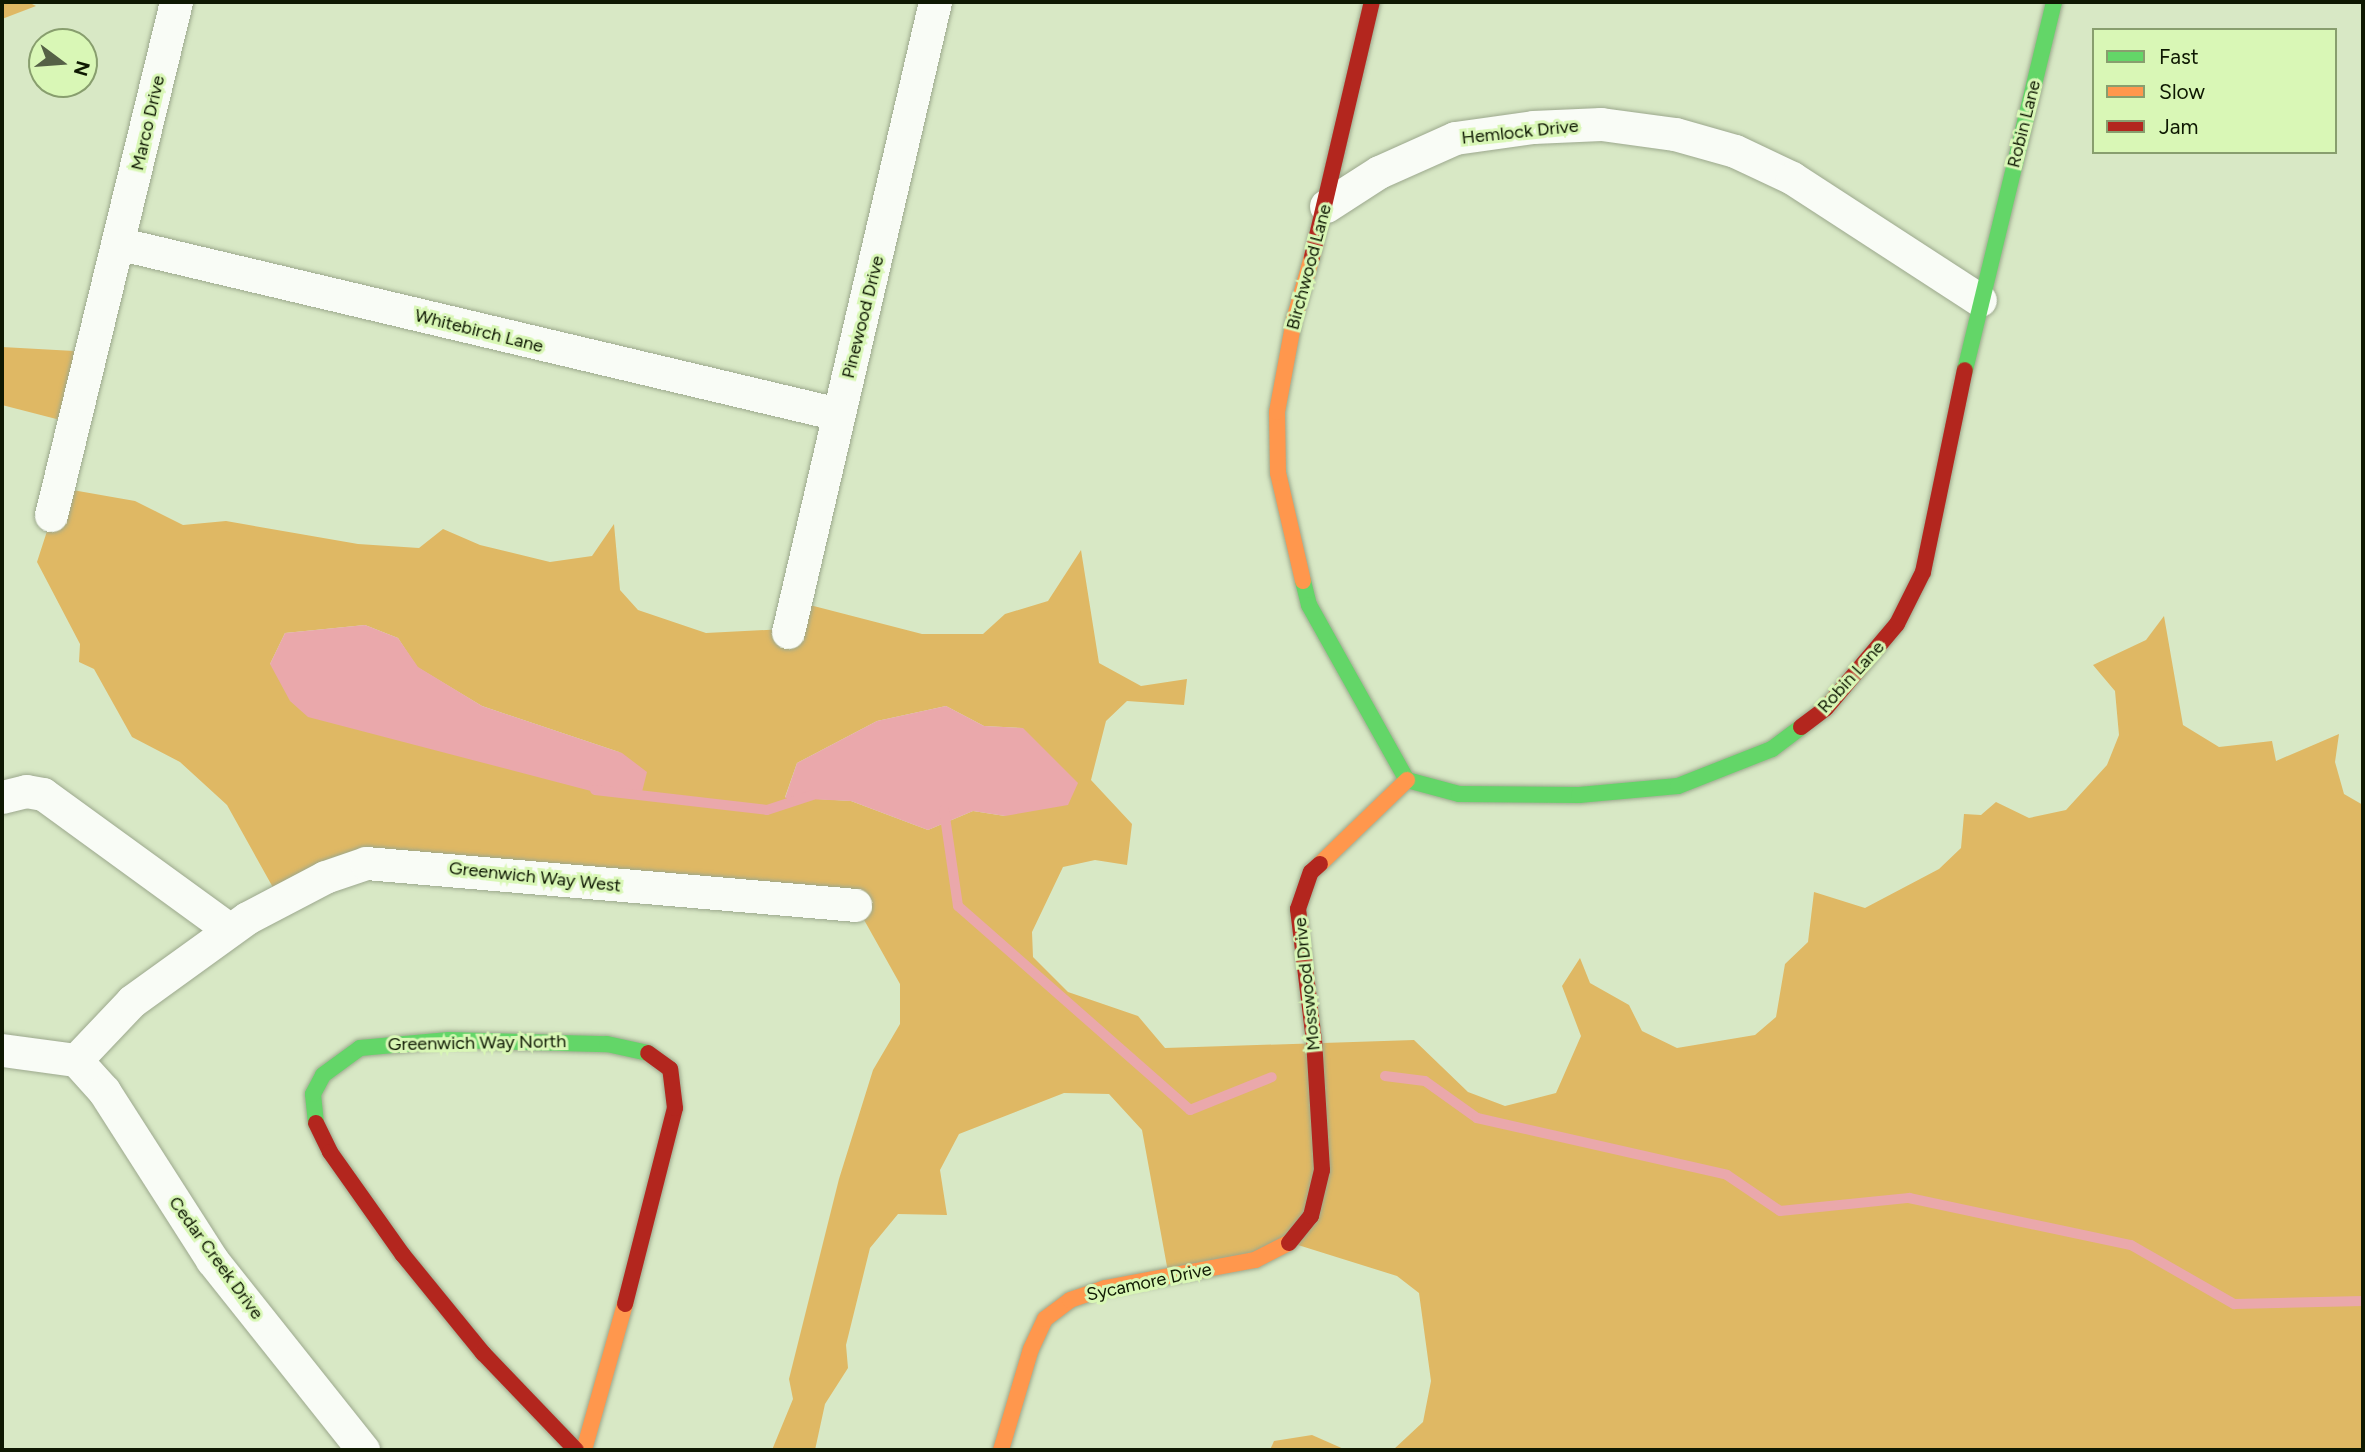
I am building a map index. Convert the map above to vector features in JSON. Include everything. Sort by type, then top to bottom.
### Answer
[{"type":"street","name":"Marco Drive","points":[[51,515],[121,244],[176,2]]},
{"type":"street","name":"Pinewood Drive","points":[[788,632],[882,239],[934,2]]},
{"type":"street","name":"Birchwood Lane","points":[[1372,2],[1326,206],[1294,320],[1277,412],[1278,473],[1309,605],[1408,779]]},
{"type":"street","name":"Robin Lane","points":[[1408,779],[1460,794],[1579,795],[1678,786],[1772,749],[1826,708],[1897,624],[1923,572],[1980,300],[2054,2]]},
{"type":"street","name":"Hemlock Drive","points":[[1326,206],[1379,172],[1455,138],[1533,127],[1601,124],[1675,134],[1735,151],[1792,178],[1980,300]]},
{"type":"street","name":"Whitebirch Lane","points":[[121,244],[838,414]]},
{"type":"street","name":"Mosswood Drive","points":[[1320,1189],[1314,1041],[1298,909],[1311,872],[1408,779]]},
{"type":"street","points":[[2,797],[26,791],[43,794],[230,930]]},
{"type":"street","name":"Greenwich Way West","points":[[76,1060],[132,1002],[230,930],[325,877],[366,863],[855,905]]},
{"type":"street","name":"Greenwich Way North","points":[[576,1450],[536,1413],[483,1353],[403,1255],[330,1152],[313,1117],[313,1094],[323,1075],[360,1048],[391,1042],[480,1040],[607,1044],[643,1050],[670,1069],[675,1108],[656,1193],[584,1450]]},
{"type":"street","points":[[2,1050],[76,1060]]},
{"type":"street","name":"Cedar Creek Drive","points":[[76,1060],[104,1091],[212,1260],[363,1450]]},
{"type":"street","name":"Sycamore Drive","points":[[1001,1450],[1045,1319],[1070,1300],[1105,1288],[1255,1260],[1293,1241],[1311,1216],[1320,1189]]},
{"type":"shaded area","points":[[2,2],[28,2],[36,6],[2,19]]},
{"type":"shaded area","points":[[2,347],[92,352],[68,422],[2,405]]},
{"type":"shaded area","points":[[61,488],[135,501],[183,525],[226,521],[358,544],[419,548],[443,529],[480,545],[550,562],[592,556],[614,524],[620,590],[638,610],[706,633],[784,629],[802,603],[922,634],[983,634],[1005,614],[1048,601],[1081,550],[1099,663],[1141,686],[1187,679],[1184,705],[1127,701],[1106,721],[1091,780],[1132,824],[1127,865],[1095,860],[1063,867],[1032,932],[1033,957],[1068,992],[1138,1016],[1165,1048],[1414,1040],[1468,1092],[1505,1106],[1556,1093],[1581,1036],[1562,986],[1580,958],[1590,983],[1629,1005],[1642,1031],[1677,1048],[1755,1035],[1776,1017],[1785,964],[1808,942],[1814,892],[1865,908],[1939,869],[1961,848],[1964,814],[1981,815],[1996,802],[2029,818],[2066,810],[2107,765],[2119,735],[2115,691],[2093,665],[2146,640],[2164,616],[2183,725],[2219,747],[2272,741],[2276,761],[2339,734],[2335,762],[2344,794],[2363,805],[2363,1450],[1393,1450],[1423,1422],[1431,1381],[1419,1293],[1397,1276],[1298,1245],[1168,1272],[1142,1130],[1109,1094],[1064,1093],[959,1134],[940,1170],[947,1215],[898,1214],[870,1248],[846,1345],[848,1368],[825,1404],[815,1450],[772,1450],[793,1399],[789,1379],[839,1179],[873,1070],[900,1024],[900,984],[863,918],[368,860],[280,900],[227,805],[180,762],[132,737],[94,669],[79,662],[80,644],[37,562]],"holes":[[[365,625],[398,638],[417,667],[482,706],[622,753],[270,664],[285,633]],[[946,706],[984,726],[1023,728],[1005,816],[973,811],[928,830],[851,801],[785,797],[797,763],[877,721]]]},
{"type":"shaded area","points":[[365,625],[398,638],[418,667],[482,706],[622,753],[647,772],[642,792],[591,791],[308,717],[290,701],[270,664],[285,633]]},
{"type":"shaded area","points":[[946,706],[984,726],[1023,728],[1078,783],[1068,805],[1005,816],[973,811],[928,830],[851,801],[785,798],[797,763],[877,721]]},
{"type":"shaded area","points":[[1312,1435],[1346,1450],[1270,1450],[1274,1441]]},
{"type":"waterway","points":[[595,790],[767,810],[813,795]]},
{"type":"waterway","points":[[944,810],[958,906],[1190,1110],[1272,1077]]},
{"type":"waterway","points":[[1385,1076],[1425,1081],[1477,1118],[1727,1175],[1780,1211],[1909,1198],[2131,1245],[2234,1304],[2363,1301]]},
{"type":"traffic: fast","points":[[1965,370],[2054,2]]},
{"type":"traffic: fast","points":[[1303,581],[1309,605],[1407,780],[1459,794],[1579,795],[1678,786],[1772,749],[1801,727]]},
{"type":"traffic: fast","points":[[316,1123],[313,1094],[323,1075],[360,1048],[449,1040],[607,1044],[648,1053]]},
{"type":"traffic: slow","points":[[1303,581],[1278,473],[1277,412],[1294,320],[1312,257]]},
{"type":"traffic: slow","points":[[1320,864],[1407,780]]},
{"type":"traffic: slow","points":[[1001,1450],[1031,1349],[1045,1319],[1070,1300],[1105,1288],[1255,1260],[1289,1243]]},
{"type":"traffic: slow","points":[[584,1450],[625,1304]]},
{"type":"traffic: jam","points":[[1312,257],[1372,2]]},
{"type":"traffic: jam","points":[[1801,727],[1826,708],[1897,624],[1923,572],[1965,370]]},
{"type":"traffic: jam","points":[[1289,1243],[1311,1216],[1322,1170],[1314,1041],[1298,909],[1311,872],[1320,864]]},
{"type":"traffic: jam","points":[[625,1304],[675,1108],[670,1069],[648,1053]]},
{"type":"traffic: jam","points":[[316,1123],[330,1152],[403,1255],[483,1353],[576,1450]]}]
